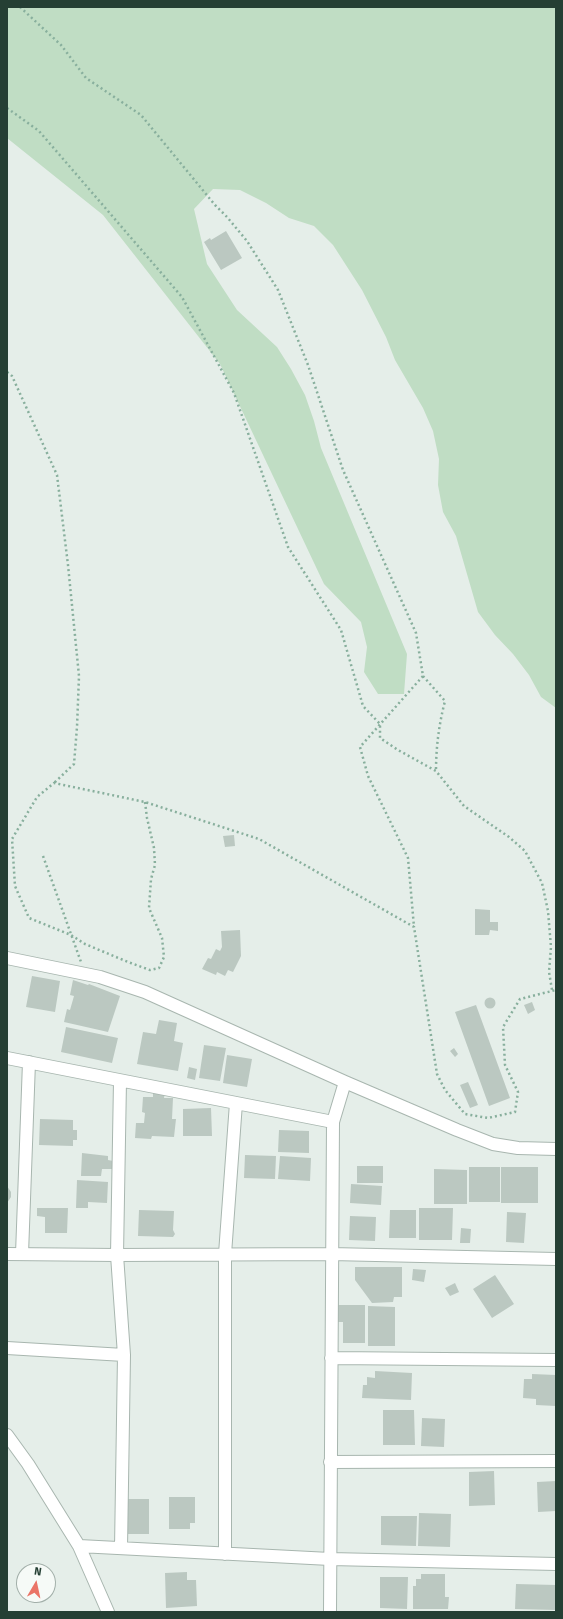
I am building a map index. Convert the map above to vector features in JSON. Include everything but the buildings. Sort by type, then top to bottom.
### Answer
[{"type":"street","points":[[7,958],[86,973],[145,992],[345,1082],[493,1144],[518,1148],[556,1149]]},
{"type":"street","points":[[7,1058],[333,1122]]},
{"type":"street","points":[[22,1254],[29,1062]]},
{"type":"street","points":[[120,1081],[117,1256],[124,1355],[121,1548]]},
{"type":"street","points":[[330,1612],[330,1358],[333,1122],[345,1082]]},
{"type":"street","points":[[225,1554],[225,1254],[236,1103]]},
{"type":"street","points":[[7,1254],[117,1256],[331,1254],[556,1259]]},
{"type":"street","points":[[7,1348],[124,1355]]},
{"type":"street","points":[[330,1358],[556,1360]]},
{"type":"street","points":[[7,1435],[28,1464],[79,1546],[108,1612]]},
{"type":"street","points":[[330,1462],[556,1461]]},
{"type":"street","points":[[79,1546],[330,1559],[556,1564]]},
{"type":"path","points":[[20,7],[61,45],[86,78],[141,115],[206,195],[247,241],[278,290],[308,365],[343,470],[416,633],[422,676],[445,701],[440,721],[436,771]]},
{"type":"path","points":[[7,108],[39,131],[182,297],[234,393],[288,546],[341,630],[363,706],[380,724],[380,738],[398,750],[436,771],[464,806],[509,837],[525,851],[542,882],[548,911],[551,947],[549,972],[554,990],[520,999],[503,1027],[505,1065],[518,1092],[515,1112],[488,1118],[465,1114],[445,1090],[437,1074],[414,927],[408,858],[368,776],[360,747],[380,724],[422,676]]},
{"type":"path","points":[[7,372],[12,376],[57,475],[79,676],[78,727],[74,764],[37,797],[12,839],[15,886],[29,918],[72,935],[85,944],[150,970],[159,968],[164,957],[162,938],[149,908],[149,892],[155,859],[145,802]]},
{"type":"path","points":[[54,783],[145,802],[259,839],[414,927]]},
{"type":"path","points":[[43,856],[86,973]]},
{"type":"green space","points":[[7,7],[556,7],[556,708],[541,697],[529,675],[513,654],[495,635],[478,612],[456,536],[443,512],[438,485],[439,459],[433,431],[423,408],[395,360],[386,337],[362,290],[333,245],[314,226],[289,218],[266,203],[240,190],[213,189],[194,209],[207,264],[237,310],[277,347],[305,395],[321,448],[407,654],[404,694],[378,694],[364,672],[367,647],[361,622],[324,584],[220,364],[103,215],[7,138]]}]
